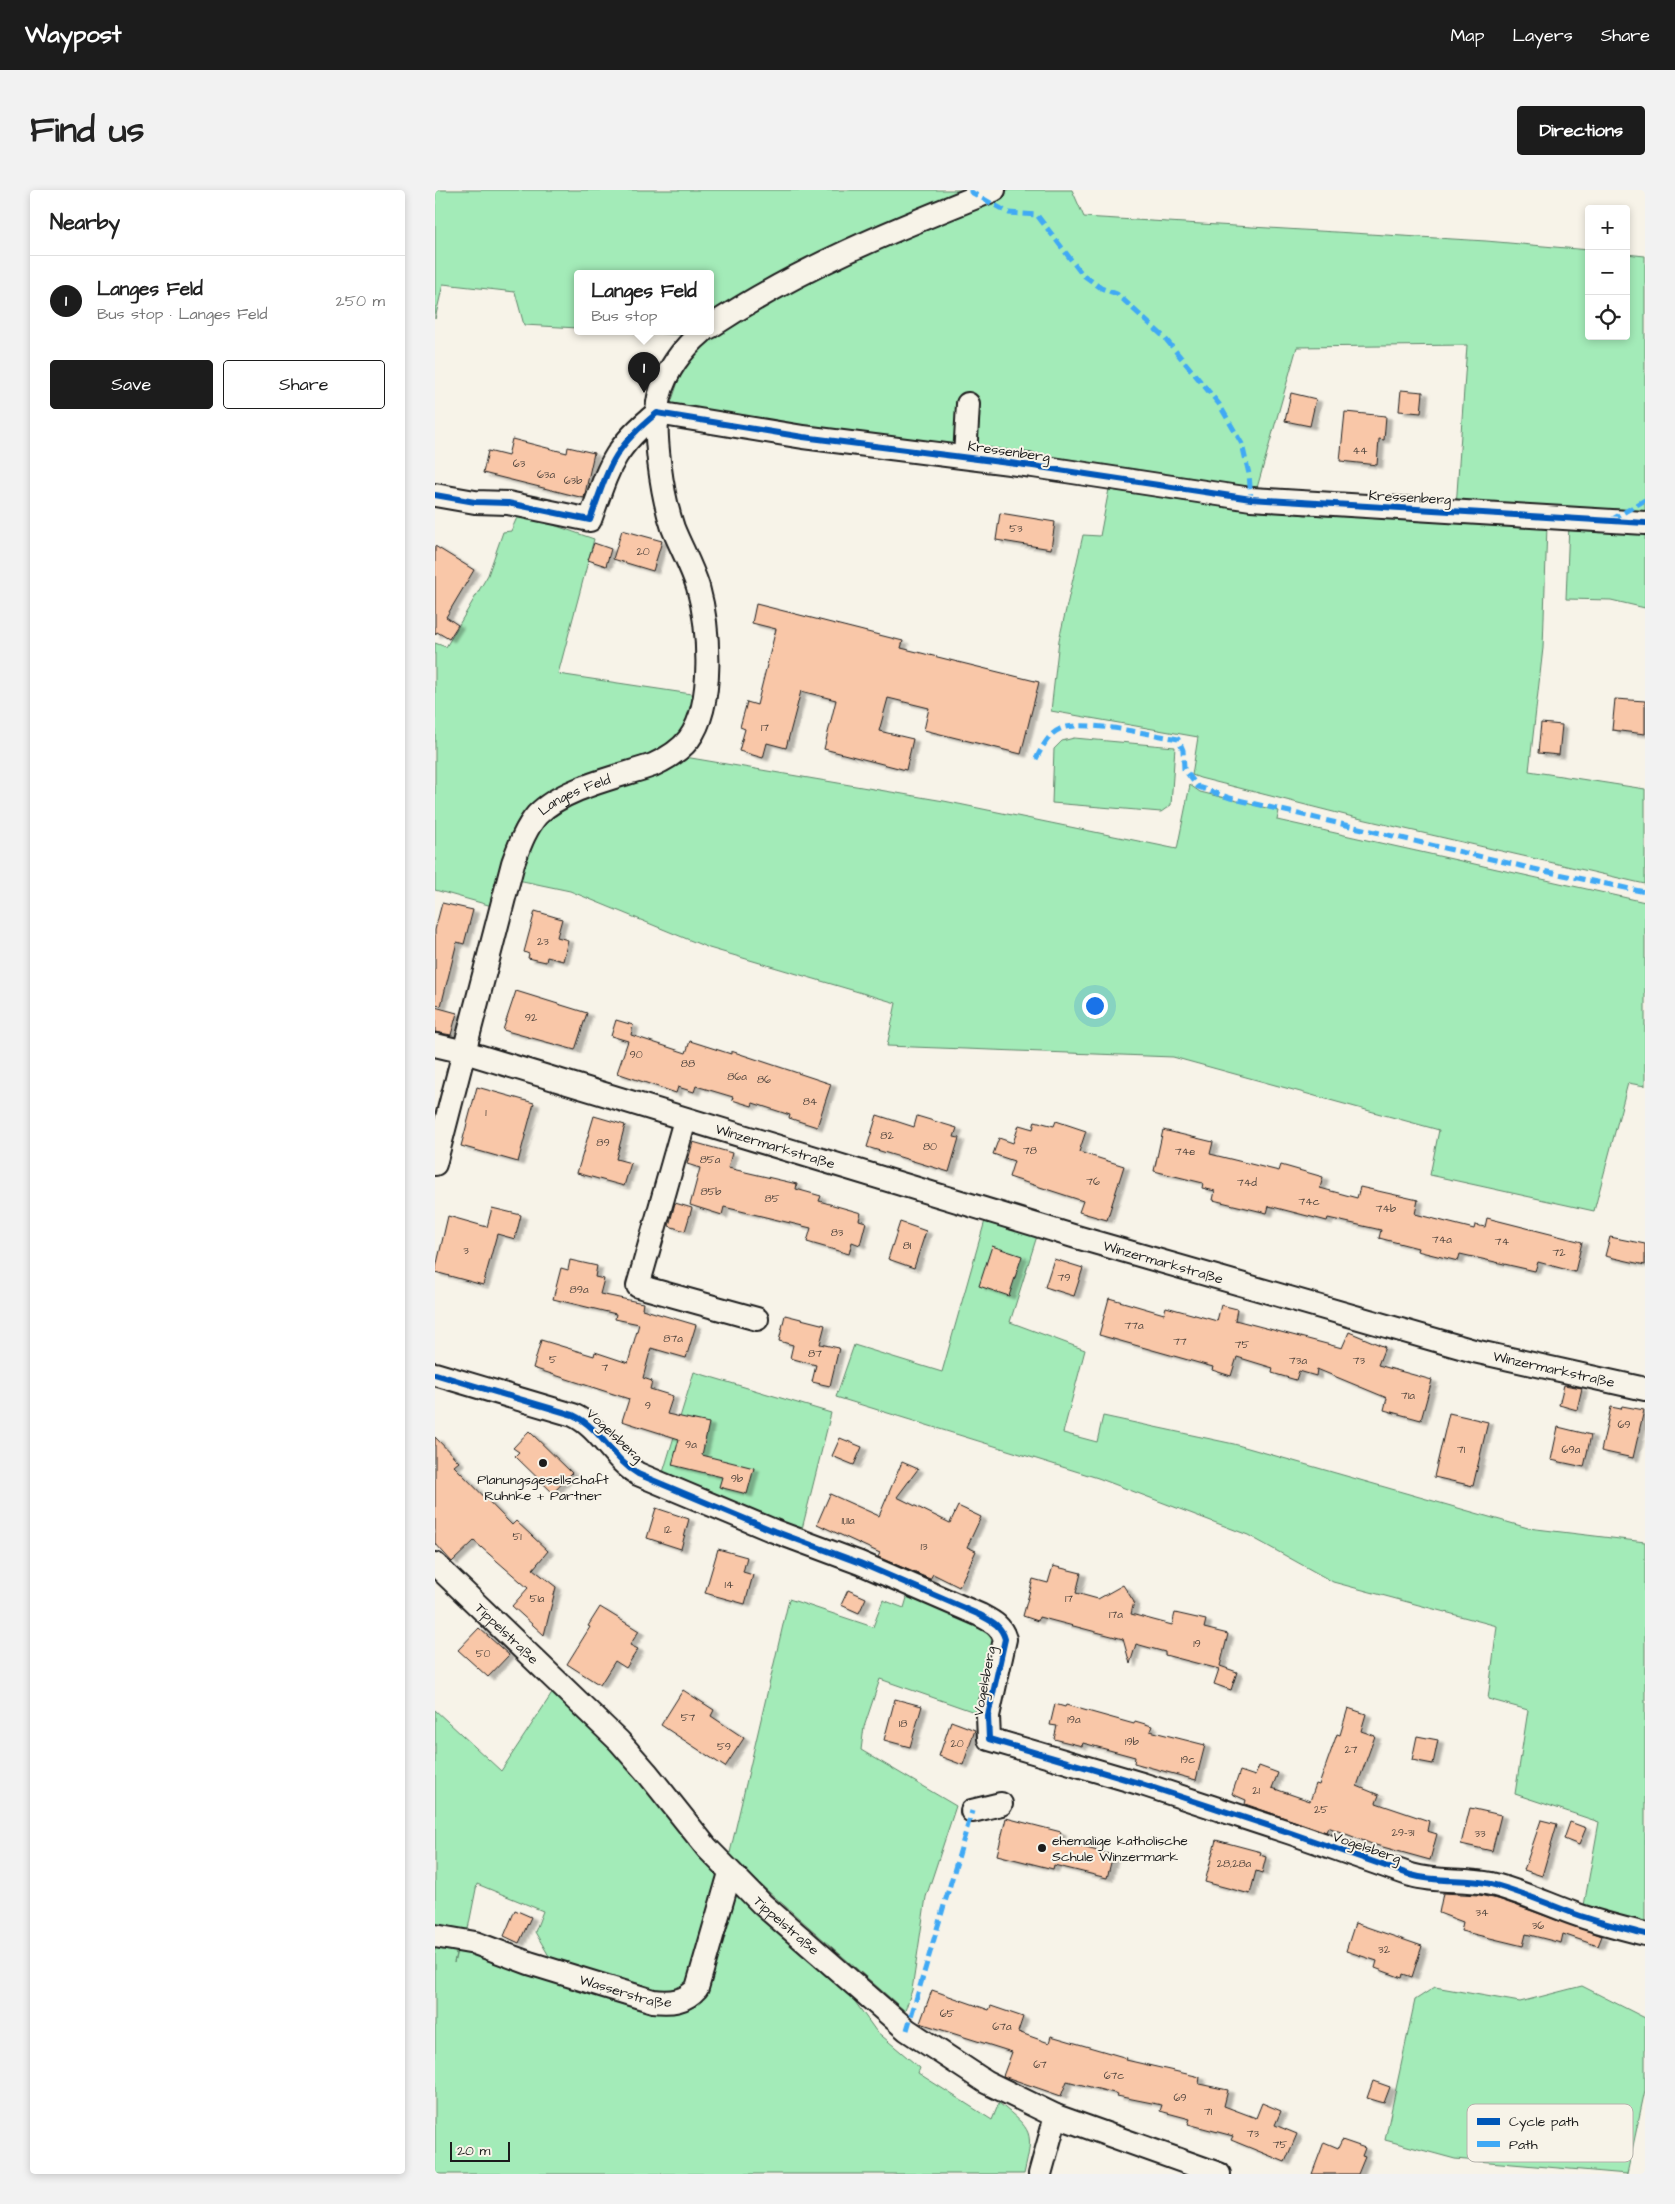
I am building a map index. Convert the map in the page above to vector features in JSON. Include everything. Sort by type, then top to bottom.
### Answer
[{"type":"street","points":[[714,325],[784,282],[839,253],[993,190]]},
{"type":"street","name":"Langes Feld","points":[[465,1052],[513,863],[530,825],[545,808],[560,798],[653,765],[667,758],[689,738],[701,717],[707,674],[704,617],[694,576],[668,511],[662,480],[657,413],[659,396],[667,378],[680,355],[700,335]]},
{"type":"street","points":[[965,457],[968,404]]},
{"type":"street","points":[[435,495],[475,502],[508,503],[590,520],[611,462],[617,452],[635,431],[657,413]]},
{"type":"street","name":"Kressenberg","points":[[657,413],[803,437],[965,457],[1251,499],[1645,523]]},
{"type":"street","name":"Winzermarkstraße","points":[[435,1045],[465,1052],[1073,1236],[1474,1351],[1645,1389]]},
{"type":"street","points":[[435,1164],[465,1052]]},
{"type":"street","points":[[685,1120],[638,1286],[757,1319]]},
{"type":"street","name":"Vogelsberg","points":[[435,1374],[573,1415],[588,1423],[619,1460],[638,1474],[774,1531],[861,1563],[980,1615],[994,1623],[1003,1632],[1005,1639],[988,1716],[989,1739],[1142,1784],[1411,1875],[1425,1879],[1472,1880],[1494,1885],[1549,1903],[1575,1914],[1645,1934]]},
{"type":"street","name":"Tippelstraße","points":[[435,1564],[619,1741],[730,1873],[762,1904],[907,2030],[986,2082],[1056,2116],[1219,2174]]},
{"type":"street","points":[[972,1811],[1001,1804]]},
{"type":"street","name":"Wasserstraße","points":[[435,1936],[475,1943],[529,1963],[653,2001],[675,2002],[690,1996],[697,1988],[730,1873]]},
{"type":"street","points":[[1040,2174],[1056,2116]]},
{"type":"green space","points":[[435,190],[1072,190],[1084,217],[1486,241],[1585,250],[1585,340],[1630,340],[1630,254],[1645,256],[1645,515],[1456,508],[1467,345],[1297,347],[1255,495],[669,409],[678,382],[700,336],[684,335],[714,335],[714,270],[574,270],[574,328],[524,325],[515,292],[443,284],[435,319]]},
{"type":"green space","points":[[1110,484],[1305,515],[1547,525],[1543,648],[1529,771],[1645,789],[1645,884],[1353,817],[1200,778],[1192,775],[1198,737],[1051,711],[1059,640],[1083,535],[1100,536]]},
{"type":"green space","points":[[519,513],[594,539],[558,674],[698,695],[691,716],[680,733],[666,747],[651,757],[633,765],[547,795],[535,802],[524,812],[517,821],[507,844],[492,906],[435,890],[435,643],[446,647],[488,575],[503,532],[511,531]]},
{"type":"green space","points":[[1569,524],[1645,528],[1645,608],[1611,600],[1566,599]]},
{"type":"green space","points":[[1074,738],[1175,747],[1171,805],[1161,812],[1052,803],[1054,749],[1062,741]]},
{"type":"green space","points":[[685,757],[944,801],[1177,849],[1190,785],[1200,792],[1279,811],[1277,820],[1645,902],[1645,1086],[1628,1083],[1594,1211],[1430,1175],[1439,1130],[1173,1057],[887,1046],[896,1003],[709,948],[570,891],[518,880],[536,834],[550,816],[568,804],[643,780]]},
{"type":"green space","points":[[986,1217],[1037,1236],[1010,1322],[1085,1350],[1063,1433],[1097,1442],[1103,1416],[1234,1444],[1528,1528],[1645,1542],[1645,1929],[1583,1911],[1599,1822],[1515,1794],[1528,1710],[1488,1699],[1497,1626],[1333,1582],[1248,1535],[1098,1478],[836,1397],[854,1345],[942,1372]]},
{"type":"green space","points":[[694,1372],[831,1413],[801,1533],[661,1479]]},
{"type":"green space","points":[[909,1591],[962,1613],[995,1637],[983,1715],[880,1679],[864,1727],[861,1750],[956,1806],[926,1897],[912,1990],[905,2011],[729,1857],[789,1599],[873,1627],[883,1600],[904,1608]]},
{"type":"green space","points":[[555,1689],[593,1725],[719,1874],[697,1979],[678,1996],[549,1961],[549,1956],[535,1932],[543,1911],[477,1884],[467,1934],[435,1930],[435,1710],[501,1771]]},
{"type":"green space","points":[[730,1885],[846,1989],[876,2031],[920,2068],[918,2073],[992,2120],[999,2103],[1019,2120],[1028,2133],[1029,2140],[1024,2174],[435,2174],[435,1938],[458,1943],[454,1963],[459,1943],[685,2010]]},
{"type":"green space","points":[[1582,1986],[1645,2018],[1645,2090],[1633,2146],[1633,2104],[1467,2104],[1467,2160],[1455,2159],[1385,2140],[1415,2000],[1435,1987],[1520,2002]]},
{"type":"green space","points":[[1489,2162],[1630,2162],[1627,2174]]},
{"type":"building","points":[[1401,390],[1423,392],[1421,413],[1399,411]]},
{"type":"building","points":[[1291,393],[1316,399],[1310,426],[1285,421]]},
{"type":"building","points":[[1345,412],[1386,416],[1384,440],[1379,439],[1377,465],[1340,461]]},
{"type":"building","points":[[512,439],[567,453],[568,447],[594,453],[584,498],[483,473],[488,451],[508,456]]},
{"type":"building","points":[[1000,513],[1055,522],[1051,549],[996,540]]},
{"type":"building","points":[[622,530],[662,541],[653,571],[613,559]]},
{"type":"building","points":[[594,543],[611,549],[606,566],[588,560]]},
{"type":"building","points":[[435,546],[474,570],[446,617],[458,625],[449,639],[437,632],[435,635]]},
{"type":"building","points":[[756,604],[903,641],[901,648],[1039,682],[1021,754],[924,730],[929,708],[888,698],[879,731],[913,739],[906,770],[824,749],[836,700],[801,691],[786,748],[767,743],[763,758],[739,751],[745,729],[740,727],[747,702],[757,705],[776,629],[752,623]]},
{"type":"building","points":[[1615,699],[1645,701],[1645,734],[1612,730]]},
{"type":"building","points":[[1541,723],[1562,725],[1559,755],[1538,753]]},
{"type":"building","points":[[442,903],[473,910],[464,944],[457,942],[441,1006],[435,1005],[435,930]]},
{"type":"building","points":[[535,911],[562,919],[557,937],[568,940],[563,961],[547,957],[546,962],[528,958],[529,954],[524,952]]},
{"type":"building","points":[[516,991],[587,1013],[575,1050],[503,1030]]},
{"type":"building","points":[[435,1007],[457,1013],[451,1035],[435,1032]]},
{"type":"building","points":[[616,1020],[633,1025],[631,1035],[686,1053],[690,1041],[731,1054],[731,1051],[831,1084],[817,1127],[789,1118],[790,1115],[753,1103],[752,1106],[732,1100],[733,1097],[696,1086],[694,1092],[678,1087],[676,1093],[617,1073],[628,1041],[611,1036]]},
{"type":"building","points":[[477,1087],[534,1103],[518,1162],[461,1146]]},
{"type":"building","points":[[877,1115],[914,1127],[917,1116],[957,1128],[954,1137],[959,1138],[949,1172],[867,1147]]},
{"type":"building","points":[[594,1116],[625,1125],[616,1159],[631,1163],[624,1186],[577,1173]]},
{"type":"building","points":[[1035,1121],[1054,1126],[1056,1121],[1086,1131],[1079,1152],[1124,1166],[1107,1220],[1079,1212],[1083,1201],[1009,1177],[1014,1161],[993,1154],[999,1138],[1013,1143],[1019,1125],[1033,1129]]},
{"type":"building","points":[[1163,1130],[1213,1142],[1210,1154],[1279,1171],[1281,1165],[1323,1177],[1320,1188],[1357,1198],[1360,1187],[1418,1200],[1415,1214],[1474,1229],[1475,1225],[1485,1227],[1487,1218],[1582,1242],[1575,1272],[1538,1262],[1535,1271],[1460,1254],[1458,1261],[1417,1251],[1418,1248],[1379,1238],[1381,1230],[1328,1218],[1327,1221],[1269,1206],[1267,1213],[1213,1200],[1215,1191],[1202,1188],[1203,1183],[1154,1171]]},
{"type":"building","points":[[693,1142],[732,1153],[728,1168],[797,1184],[796,1189],[821,1196],[819,1201],[861,1213],[859,1220],[866,1222],[860,1245],[852,1242],[849,1254],[807,1242],[811,1228],[724,1207],[722,1215],[690,1205],[700,1168],[687,1164]]},
{"type":"building","points":[[675,1203],[692,1208],[685,1231],[669,1226]]},
{"type":"building","points":[[492,1208],[521,1215],[515,1239],[497,1234],[483,1285],[435,1272],[448,1216],[487,1227]]},
{"type":"building","points":[[900,1222],[926,1231],[914,1268],[888,1259]]},
{"type":"building","points":[[1610,1237],[1645,1244],[1645,1265],[1605,1256]]},
{"type":"building","points":[[992,1246],[1022,1256],[1009,1296],[979,1286]]},
{"type":"building","points":[[1054,1259],[1083,1268],[1074,1296],[1045,1287]]},
{"type":"building","points":[[570,1260],[597,1266],[595,1277],[604,1279],[600,1294],[643,1303],[642,1309],[696,1325],[686,1358],[651,1348],[643,1378],[652,1381],[650,1389],[673,1396],[667,1414],[709,1423],[702,1455],[754,1468],[747,1494],[719,1487],[722,1477],[672,1465],[679,1439],[622,1421],[629,1399],[533,1368],[541,1340],[594,1356],[595,1352],[628,1363],[639,1324],[615,1319],[616,1314],[553,1299],[561,1268],[568,1270]]},
{"type":"building","points":[[1109,1298],[1164,1314],[1166,1307],[1217,1321],[1221,1305],[1237,1309],[1235,1320],[1342,1348],[1349,1332],[1385,1347],[1378,1365],[1432,1380],[1421,1420],[1384,1410],[1387,1398],[1317,1369],[1316,1376],[1299,1371],[1296,1380],[1272,1373],[1273,1368],[1237,1357],[1231,1376],[1212,1370],[1213,1367],[1099,1335]]},
{"type":"building","points":[[785,1315],[825,1325],[820,1344],[839,1348],[830,1386],[812,1382],[816,1365],[790,1358],[793,1345],[779,1341]]},
{"type":"building","points":[[1564,1385],[1582,1388],[1577,1410],[1559,1405]]},
{"type":"building","points":[[1622,1406],[1644,1410],[1633,1458],[1601,1451],[1611,1407],[1621,1409]]},
{"type":"building","points":[[1449,1413],[1488,1422],[1473,1486],[1434,1477]]},
{"type":"building","points":[[1558,1427],[1591,1435],[1584,1467],[1551,1460]]},
{"type":"building","points":[[529,1431],[572,1473],[553,1493],[515,1456],[519,1452],[513,1448]]},
{"type":"building","points":[[435,1437],[459,1462],[454,1466],[512,1525],[516,1521],[548,1551],[533,1569],[556,1587],[544,1635],[512,1606],[528,1588],[474,1541],[452,1562],[435,1543]]},
{"type":"building","points":[[840,1438],[862,1447],[854,1465],[832,1456]]},
{"type":"building","points":[[902,1462],[918,1469],[897,1497],[950,1523],[958,1506],[981,1517],[967,1547],[976,1551],[959,1587],[933,1574],[930,1579],[878,1557],[880,1553],[817,1524],[830,1494],[879,1516]]},
{"type":"building","points":[[656,1508],[689,1519],[681,1549],[647,1538]]},
{"type":"building","points":[[718,1549],[747,1557],[743,1572],[753,1575],[745,1604],[705,1593]]},
{"type":"building","points":[[1053,1566],[1081,1573],[1076,1593],[1098,1599],[1123,1585],[1134,1602],[1131,1614],[1172,1625],[1175,1613],[1206,1620],[1204,1628],[1228,1634],[1220,1666],[1237,1672],[1231,1690],[1214,1684],[1219,1669],[1165,1655],[1165,1652],[1136,1644],[1130,1664],[1123,1639],[1039,1617],[1038,1621],[1023,1616],[1033,1579],[1048,1583]]},
{"type":"building","points":[[848,1590],[866,1598],[859,1613],[841,1605]]},
{"type":"building","points":[[600,1607],[639,1631],[630,1645],[638,1649],[626,1668],[615,1661],[600,1685],[567,1664]]},
{"type":"building","points":[[479,1628],[509,1655],[488,1677],[458,1650]]},
{"type":"building","points":[[683,1690],[714,1710],[711,1716],[744,1738],[725,1767],[661,1725]]},
{"type":"building","points":[[895,1699],[922,1706],[910,1747],[884,1740]]},
{"type":"building","points":[[1055,1704],[1065,1707],[1066,1705],[1134,1724],[1135,1721],[1152,1726],[1150,1731],[1205,1745],[1196,1780],[1134,1763],[1135,1757],[1083,1743],[1082,1746],[1054,1739],[1057,1726],[1050,1725]]},
{"type":"building","points":[[1348,1708],[1366,1714],[1361,1731],[1375,1736],[1357,1786],[1379,1795],[1376,1803],[1429,1821],[1427,1831],[1437,1834],[1430,1860],[1372,1844],[1328,1827],[1326,1832],[1245,1804],[1246,1800],[1232,1794],[1240,1771],[1255,1776],[1259,1766],[1278,1773],[1272,1788],[1310,1801],[1316,1784],[1319,1785],[1337,1734],[1340,1735]]},
{"type":"building","points":[[951,1721],[975,1730],[963,1765],[939,1756]]},
{"type":"building","points":[[1417,1736],[1438,1740],[1433,1764],[1412,1760]]},
{"type":"building","points":[[1470,1808],[1501,1815],[1492,1851],[1461,1844]]},
{"type":"building","name":"ehemalige katholische Schule Winzermark","points":[[1006,1818],[1061,1832],[1059,1841],[1113,1855],[1107,1878],[1054,1865],[1053,1869],[997,1855]]},
{"type":"building","points":[[1541,1820],[1557,1824],[1542,1876],[1524,1870]]},
{"type":"building","points":[[1570,1822],[1586,1828],[1579,1845],[1564,1839]]},
{"type":"building","points":[[1216,1840],[1261,1852],[1260,1855],[1266,1857],[1262,1873],[1256,1871],[1250,1894],[1205,1882]]},
{"type":"building","points":[[1443,1893],[1479,1895],[1498,1899],[1602,1936],[1598,1946],[1563,1934],[1561,1943],[1526,1934],[1523,1946],[1461,1931],[1463,1922],[1439,1913]]},
{"type":"building","points":[[515,1910],[531,1917],[519,1943],[504,1936]]},
{"type":"building","points":[[1355,1923],[1422,1946],[1412,1977],[1403,1974],[1402,1978],[1375,1968],[1377,1961],[1346,1951]]},
{"type":"building","points":[[932,1990],[989,2010],[991,2006],[1023,2017],[1018,2032],[1049,2043],[1051,2036],[1127,2058],[1126,2060],[1200,2077],[1199,2084],[1228,2090],[1224,2106],[1256,2118],[1262,2103],[1281,2111],[1275,2125],[1297,2134],[1285,2162],[1231,2140],[1233,2136],[1188,2124],[1190,2119],[1160,2111],[1162,2105],[1117,2096],[1118,2094],[1067,2081],[1061,2096],[1003,2076],[1012,2052],[920,2023]]},
{"type":"building","points":[[1373,2081],[1390,2087],[1384,2103],[1367,2098]]},
{"type":"building","points":[[1342,2140],[1365,2148],[1362,2156],[1365,2157],[1358,2174],[1312,2174],[1324,2142],[1338,2148]]},
{"type":"marked path","points":[[971,190],[971,192],[1009,213],[1037,215],[1082,274],[1101,288],[1117,294],[1164,337],[1219,404],[1242,444],[1249,474],[1251,499]]},
{"type":"marked path","points":[[1611,520],[1645,500]]},
{"type":"marked path","points":[[1036,759],[1052,734],[1070,726],[1117,729],[1178,739],[1183,750],[1184,769],[1198,787],[1230,798],[1534,869],[1645,892]]},
{"type":"marked path","points":[[907,2030],[972,1811]]},
{"type":"cycle path","points":[[435,495],[475,502],[508,503],[590,520],[614,460],[630,437],[657,413],[803,437],[1033,466],[1251,499],[1645,523]]},
{"type":"cycle path","points":[[435,1374],[573,1415],[599,1435],[621,1460],[638,1474],[774,1531],[860,1563],[992,1622],[1001,1630],[1005,1639],[988,1716],[989,1739],[1142,1784],[1411,1875],[1431,1879],[1491,1884],[1583,1917],[1645,1934]]},
{"type":"place","name":"Langes Feld","points":[[644,393]]},
{"type":"place","name":"Planungsgesellschaft Ruhnke + Partner","points":[[543,1463]]},
{"type":"place","name":"ehemalige katholische Schule Winzermark","points":[[1042,1848]]}]
